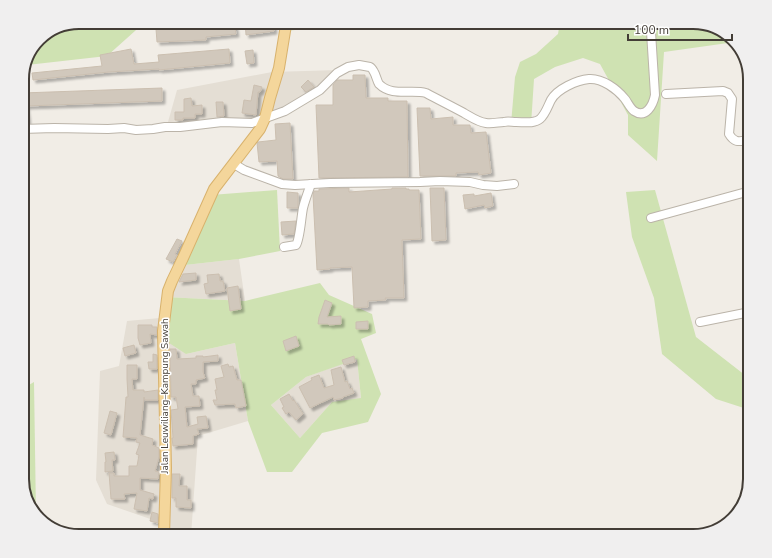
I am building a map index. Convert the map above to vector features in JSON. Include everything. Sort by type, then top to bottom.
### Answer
[{"type":"main road","name":"Jalan Leuwiliang–Kampung Sawah","points":[[164,529],[166,468],[163,331],[168,291],[214,189],[260,129],[265,118],[279,68],[285,29]]},
{"type":"street","points":[[29,129],[124,128],[142,130],[222,122],[252,123],[285,111],[320,90],[337,73],[348,67],[358,65],[370,66],[379,83],[387,89],[403,92],[426,93],[487,124],[537,121],[541,118],[556,93],[572,83],[594,78],[606,82],[624,98],[635,112],[642,114],[646,112],[654,102],[655,95],[651,29]]},
{"type":"street","points":[[666,94],[723,91],[728,93],[732,99],[729,134],[732,139],[737,142],[743,141]]},
{"type":"street","points":[[234,164],[244,170],[282,184],[295,185],[440,181],[470,182],[497,186],[514,184]]},
{"type":"street","points":[[284,247],[296,245],[298,242],[300,220],[311,184]]},
{"type":"street","points":[[651,218],[743,193]]},
{"type":"street","points":[[700,322],[743,313]]},
{"type":"shaded area","points":[[338,70],[304,103],[265,119],[168,122],[177,90],[272,72]]},
{"type":"shaded area","points":[[239,259],[245,301],[165,297],[176,266]]},
{"type":"shaded area","points":[[160,318],[186,354],[235,343],[248,421],[198,436],[191,529],[159,529],[159,522],[107,504],[96,480],[100,371],[119,366],[127,321]]},
{"type":"shaded area","points":[[357,358],[361,399],[332,402],[300,438],[271,405],[306,377]]},
{"type":"green space","points":[[79,29],[137,29],[107,56],[32,64],[34,57],[46,41],[63,32]]},
{"type":"green space","points":[[284,29],[306,29],[284,31]]},
{"type":"green space","points":[[559,29],[693,29],[703,30],[715,34],[728,43],[664,52],[657,161],[628,135],[628,115],[600,64],[583,58],[555,67],[534,79],[531,125],[511,124],[515,77],[520,62],[536,54],[558,34]]},
{"type":"green space","points":[[277,190],[280,251],[239,259],[176,266],[211,195]]},
{"type":"green space","points":[[655,190],[696,337],[743,374],[743,408],[716,399],[662,354],[654,298],[632,237],[626,192]]},
{"type":"green space","points":[[320,283],[329,295],[372,314],[376,333],[361,339],[381,394],[368,422],[322,433],[292,472],[267,472],[248,421],[235,343],[186,354],[163,339],[165,297],[245,301]],"holes":[[[357,359],[361,398],[332,402],[300,438],[271,405],[306,377]]]},
{"type":"green space","points":[[34,382],[36,504],[29,482],[29,385]]},
{"type":"building","points":[[156,29],[235,29],[236,34],[206,37],[206,40],[157,42]]},
{"type":"building","points":[[246,29],[274,29],[274,31],[246,35]]},
{"type":"building","points":[[131,49],[134,64],[159,62],[158,55],[229,49],[230,63],[159,70],[109,72],[33,80],[32,73],[102,66],[100,55]]},
{"type":"building","points":[[253,50],[254,63],[247,64],[245,51]]},
{"type":"building","points":[[353,75],[365,75],[366,98],[388,98],[388,101],[407,101],[408,177],[319,178],[316,105],[333,105],[333,85],[337,80],[353,80]]},
{"type":"building","points":[[308,80],[314,87],[306,92],[301,87]]},
{"type":"building","points":[[254,85],[262,87],[260,92],[258,92],[256,115],[242,113],[244,100],[251,101]]},
{"type":"building","points":[[162,88],[162,101],[29,106],[29,93]]},
{"type":"building","points":[[191,98],[192,106],[202,105],[202,114],[195,114],[195,118],[175,120],[175,112],[184,112],[184,99]]},
{"type":"building","points":[[216,102],[223,102],[224,116],[217,117]]},
{"type":"building","points":[[417,108],[430,108],[431,119],[453,117],[453,125],[470,125],[471,133],[486,132],[491,173],[479,175],[478,172],[456,173],[456,176],[420,176]]},
{"type":"building","points":[[290,123],[293,179],[283,179],[278,176],[277,161],[259,162],[257,143],[276,140],[275,124]]},
{"type":"building","points":[[349,188],[349,192],[392,188],[419,190],[421,239],[402,240],[404,298],[385,298],[386,300],[368,301],[368,307],[354,308],[352,267],[317,270],[314,191],[319,191],[319,189]]},
{"type":"building","points":[[430,188],[444,188],[446,240],[432,241]]},
{"type":"building","points":[[287,192],[298,193],[298,208],[287,208]]},
{"type":"building","points":[[491,193],[493,206],[485,208],[484,205],[465,209],[463,195],[474,194],[474,196]]},
{"type":"building","points":[[296,221],[294,234],[282,235],[281,222]]},
{"type":"building","points":[[177,239],[182,241],[175,254],[177,255],[173,262],[166,259]]},
{"type":"building","points":[[196,273],[196,280],[179,282],[183,274]]},
{"type":"building","points":[[219,274],[220,281],[223,281],[225,291],[206,294],[204,284],[208,283],[207,275]]},
{"type":"building","points":[[238,286],[241,309],[230,311],[227,288]]},
{"type":"building","points":[[325,300],[332,303],[327,317],[341,316],[341,324],[318,324]]},
{"type":"building","points":[[368,321],[368,329],[356,329],[356,322]]},
{"type":"building","points":[[138,325],[152,325],[152,327],[157,327],[157,335],[150,334],[151,343],[140,345],[138,338]]},
{"type":"building","points":[[296,336],[299,346],[286,351],[283,341]]},
{"type":"building","points":[[134,345],[136,353],[125,356],[123,348]]},
{"type":"building","points":[[170,349],[176,349],[177,359],[218,355],[218,361],[203,362],[203,372],[205,378],[196,380],[196,384],[191,384],[193,396],[199,396],[200,406],[185,407],[187,427],[198,424],[197,417],[206,416],[208,428],[197,429],[199,434],[193,436],[193,444],[173,446],[171,410],[178,409],[176,397],[171,397]]},
{"type":"building","points":[[153,354],[157,355],[157,369],[149,369],[148,362],[153,362]]},
{"type":"building","points":[[354,356],[355,362],[344,365],[342,360]]},
{"type":"building","points":[[228,364],[229,367],[233,366],[237,380],[241,380],[246,406],[236,408],[235,404],[215,405],[213,400],[217,400],[215,390],[217,390],[215,379],[224,377],[221,366]]},
{"type":"building","points":[[127,365],[137,365],[137,379],[132,379],[133,390],[144,390],[144,392],[158,390],[158,400],[145,400],[144,397],[140,435],[153,439],[152,445],[159,448],[159,457],[155,471],[159,472],[158,479],[140,478],[140,490],[154,494],[153,499],[149,498],[147,511],[134,509],[137,493],[124,494],[125,499],[111,499],[109,473],[114,473],[114,476],[129,476],[129,466],[137,466],[139,455],[136,454],[140,443],[136,442],[137,438],[123,437],[126,397],[128,397]]},
{"type":"building","points":[[341,367],[345,382],[347,381],[350,389],[352,388],[354,393],[334,400],[333,397],[310,408],[299,387],[312,380],[311,378],[319,375],[324,388],[334,385],[331,370]]},
{"type":"building","points":[[289,394],[303,414],[296,420],[289,412],[286,414],[282,408],[284,407],[280,399]]},
{"type":"building","points":[[110,411],[117,413],[111,435],[104,433]]},
{"type":"building","points":[[114,452],[115,460],[112,460],[113,471],[105,472],[105,453]]},
{"type":"building","points":[[172,474],[180,474],[179,486],[187,486],[187,500],[191,500],[191,508],[176,507],[176,498],[172,498]]},
{"type":"building","points":[[152,512],[158,514],[158,523],[150,521]]}]
